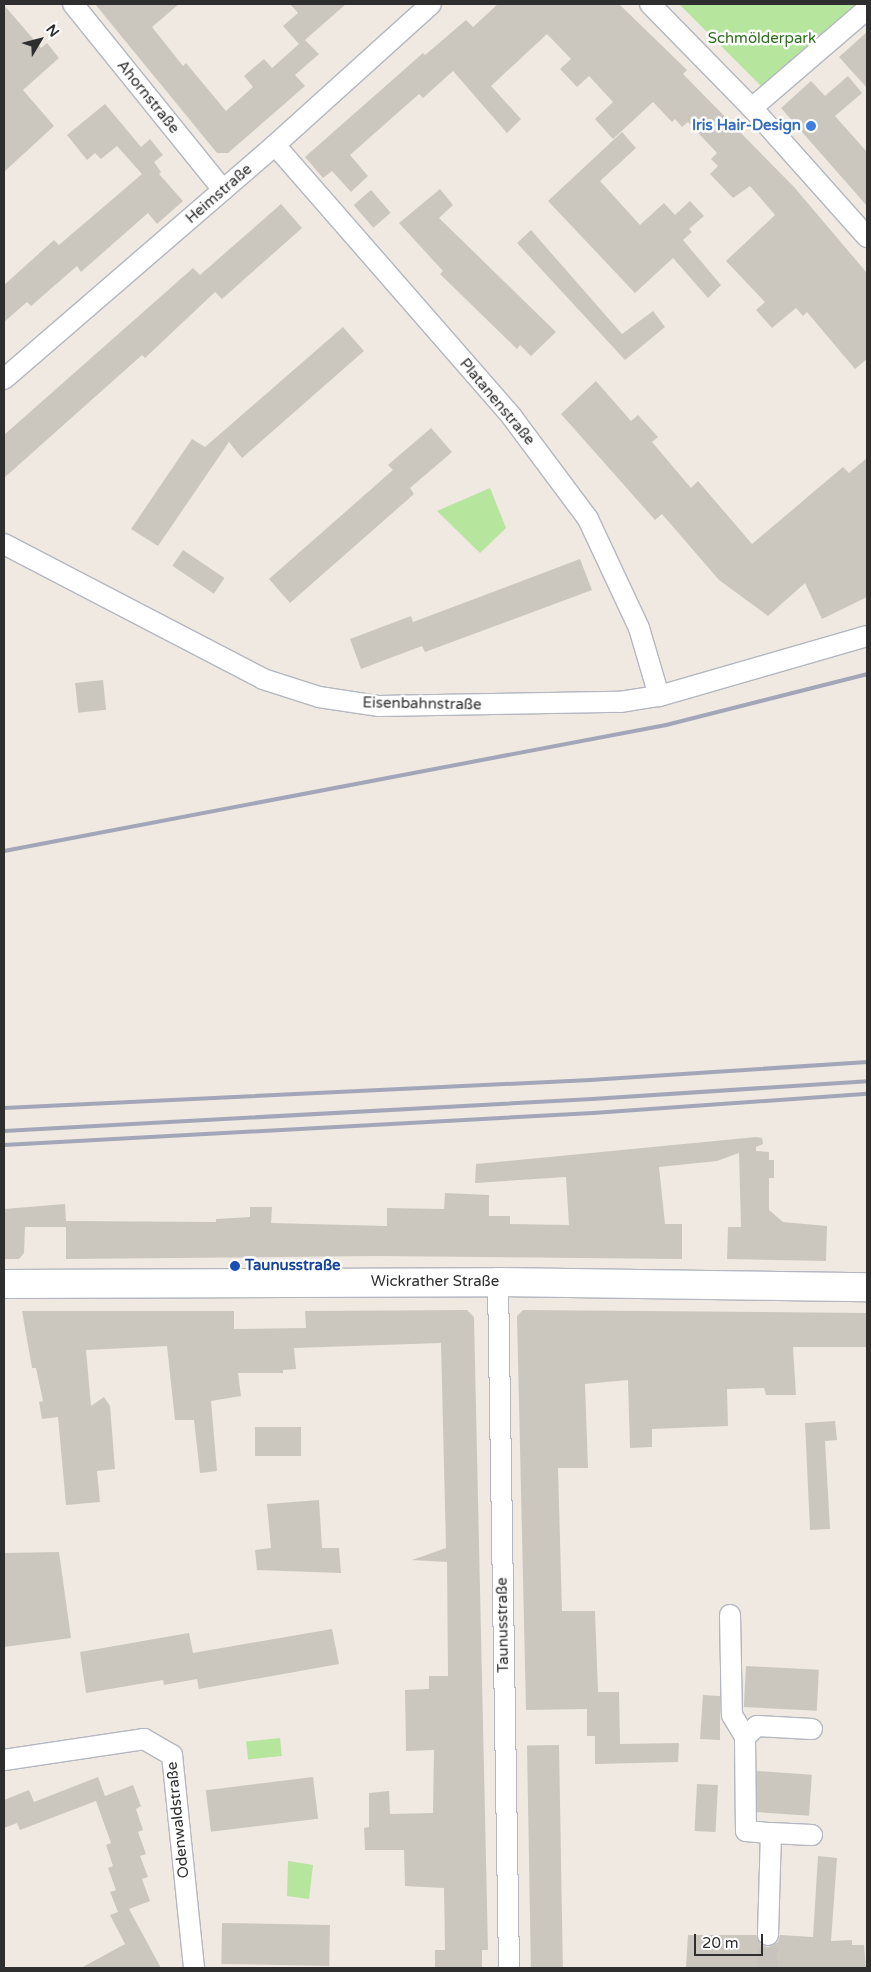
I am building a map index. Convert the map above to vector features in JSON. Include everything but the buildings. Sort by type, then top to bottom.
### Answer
[{"type":"main road","name":"Wickrather Straße","points":[[4,1284],[498,1282],[867,1286]]},
{"type":"street","name":"Ahornstraße","points":[[74,4],[224,190]]},
{"type":"street","name":"Heimstraße","points":[[4,379],[224,190],[431,4]]},
{"type":"street","points":[[650,4],[752,108],[867,237]]},
{"type":"street","points":[[752,108],[867,9]]},
{"type":"street","name":"Platanenstraße","points":[[275,145],[512,417],[588,519],[639,628],[659,696]]},
{"type":"street","name":"Eisenbahnstraße","points":[[4,544],[263,679],[319,697],[380,706],[490,706],[620,702],[659,696],[867,636]]},
{"type":"street","name":"Taunusstraße","points":[[498,1282],[509,1968]]},
{"type":"street","points":[[730,1614],[732,1714],[746,1737],[746,1831],[812,1835]]},
{"type":"street","points":[[746,1737],[757,1726],[812,1729]]},
{"type":"street","name":"Odenwaldstraße","points":[[4,1760],[144,1739],[172,1755],[194,1968]]},
{"type":"street","points":[[768,1935],[771,1833]]},
{"type":"green space","name":"Schmölderpark","points":[[679,4],[856,4],[761,86]]},
{"type":"green space","points":[[490,488],[506,528],[480,553],[437,511]]},
{"type":"green space","points":[[280,1738],[282,1756],[248,1759],[246,1742]]},
{"type":"green space","points":[[288,1861],[313,1865],[309,1899],[287,1896]]},
{"type":"tunnel","points":[[767,1968],[768,1935]]},
{"type":"railway","points":[[4,851],[666,725],[867,674]]},
{"type":"railway","points":[[4,1108],[590,1080],[867,1062]]},
{"type":"railway","points":[[4,1131],[592,1099],[867,1081]]},
{"type":"railway","points":[[4,1145],[593,1113],[867,1094]]},
{"type":"place","name":"Iris Hair-Design","points":[[811,126]]},
{"type":"place","name":"Taunusstraße","points":[[235,1266]]}]
